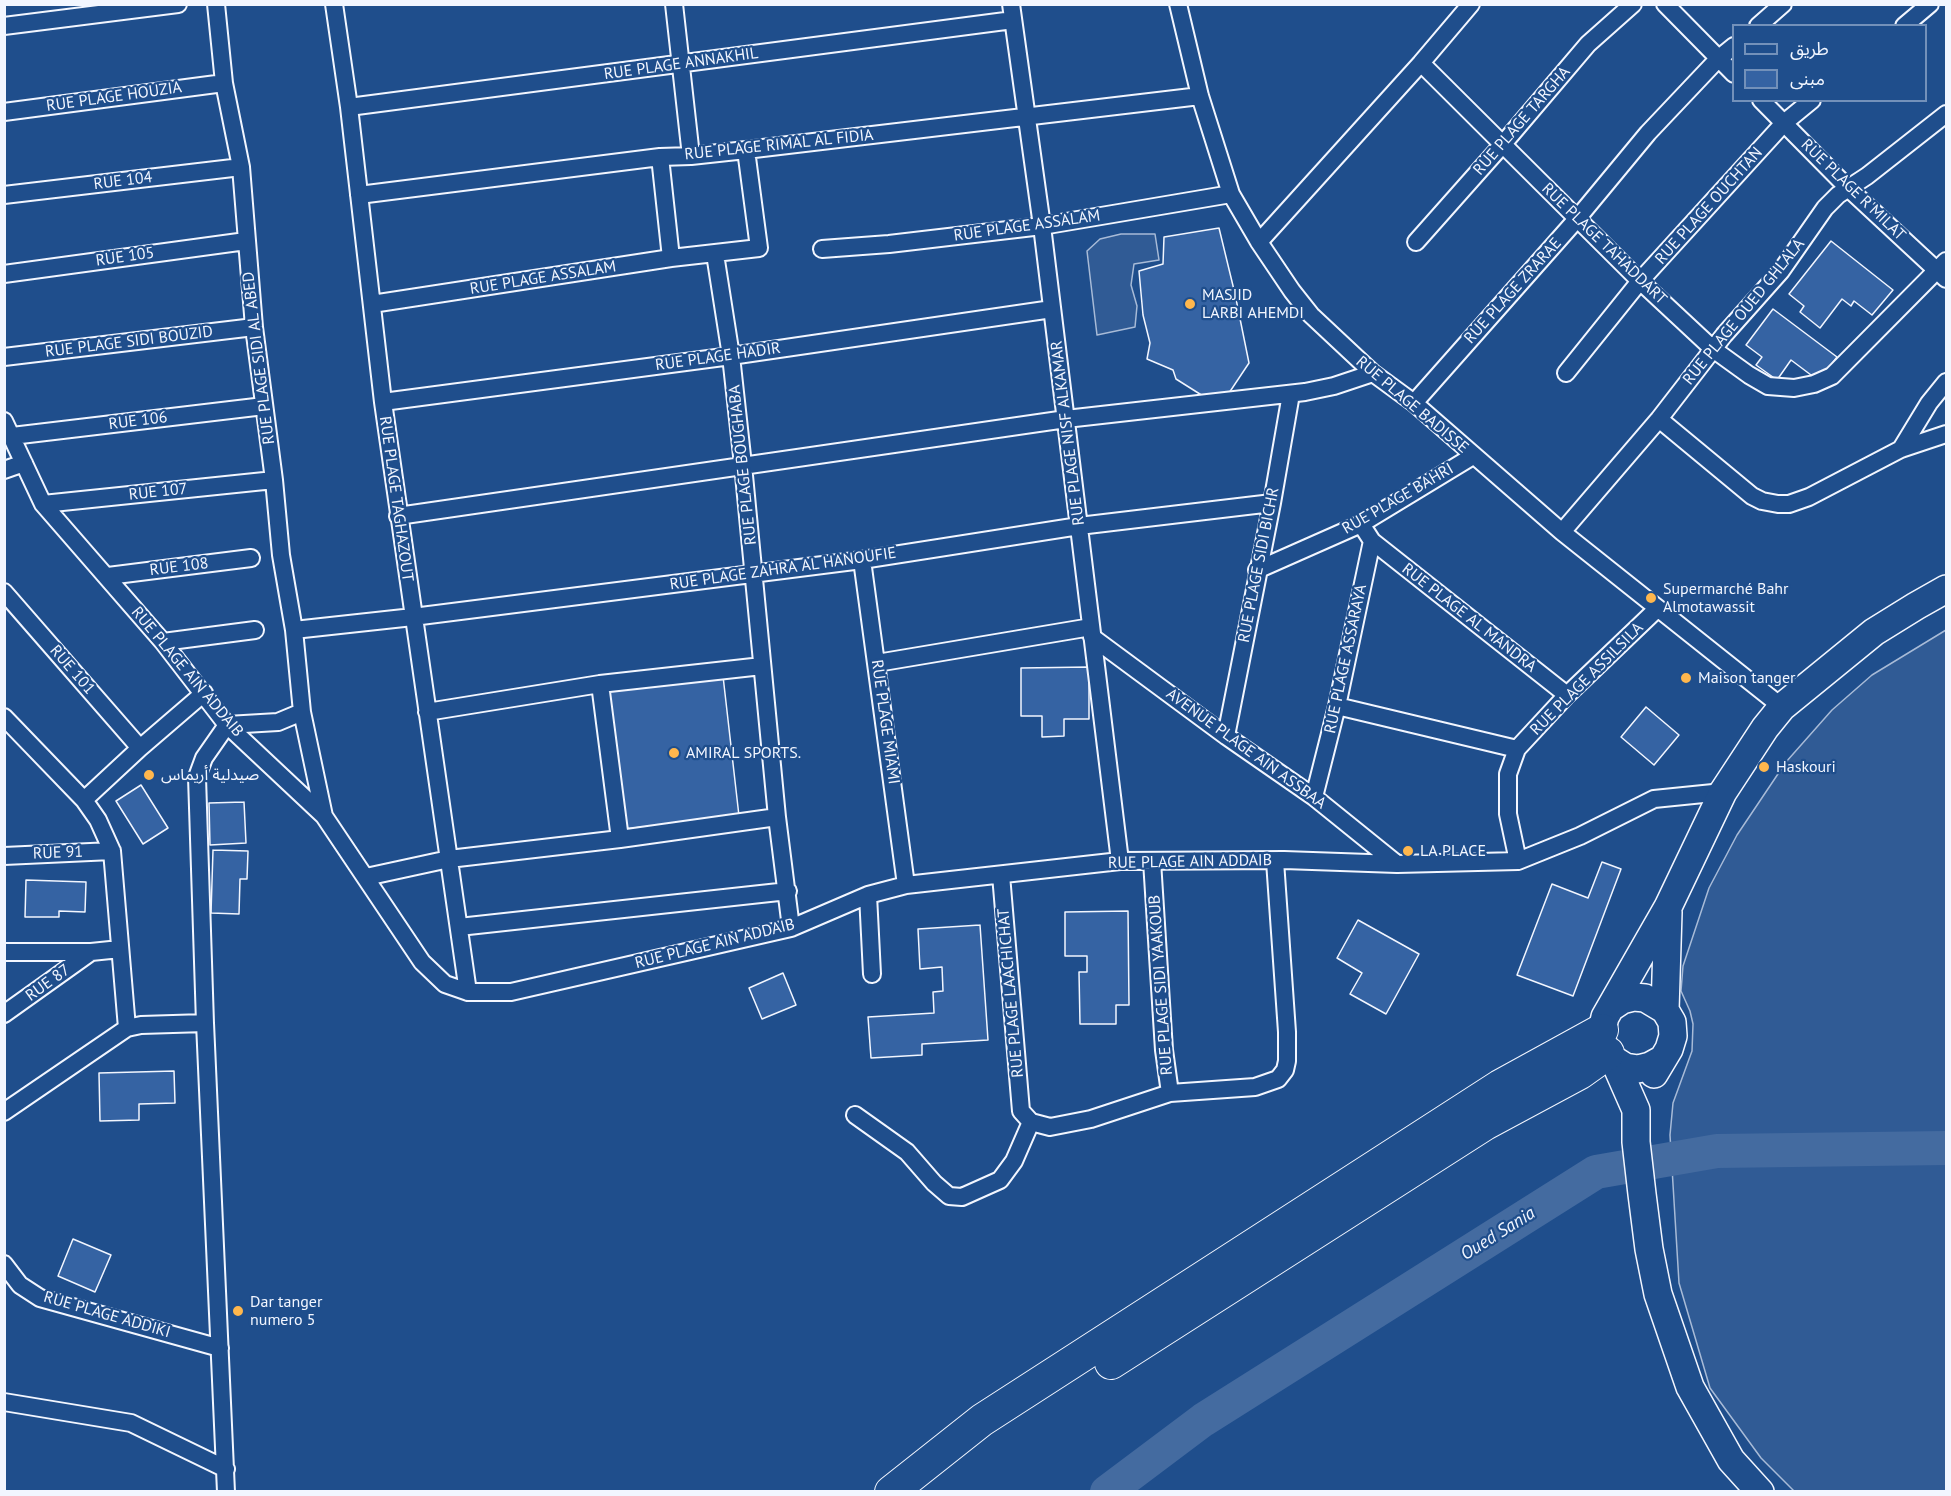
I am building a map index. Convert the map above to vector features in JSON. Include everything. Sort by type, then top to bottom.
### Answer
[{"type":"highway","points":[[891,1491],[982,1420],[1500,1086],[1609,1037]]},
{"type":"highway","points":[[922,1491],[993,1438],[1485,1124],[1580,1073],[1609,1037]]},
{"type":"main road","points":[[1609,1037],[1723,792],[1765,728],[1782,707],[1874,632],[1947,589]]},
{"type":"main road","points":[[1665,1010],[1668,907]]},
{"type":"main road","points":[[1636,1110],[1661,1060],[1669,1049],[1673,1036],[1672,1022],[1665,1010],[1646,998],[1634,997],[1622,1000],[1609,1037],[1636,1110],[1636,1142],[1641,1194],[1658,1294],[1690,1387],[1731,1460],[1760,1491]]},
{"type":"main road","points":[[1609,1037],[1625,1067],[1638,1069],[1661,1060]]},
{"type":"street","points":[[4,26],[178,4]]},
{"type":"street","name":"RUE PLAGE SIDI AL ABED","points":[[216,4],[224,83],[241,167],[254,327],[274,480],[281,555],[294,630],[302,712],[324,816]]},
{"type":"street","name":"RUE PLAGE TAGHAZOUT","points":[[334,4],[349,107],[398,516],[468,992]]},
{"type":"street","points":[[674,4],[691,156]]},
{"type":"street","name":"RUE PLAGE BADISSE","points":[[1178,4],[1200,96],[1231,194],[1292,291],[1311,315],[1373,373],[1414,403],[1562,532],[1782,707]]},
{"type":"street","points":[[1260,242],[1421,63],[1470,4]]},
{"type":"street","name":"RUE PLAGE TARGHA","points":[[1416,242],[1588,44],[1633,4]]},
{"type":"street","points":[[1665,4],[1732,72]]},
{"type":"street","points":[[1760,24],[1783,4]]},
{"type":"street","points":[[1906,24],[1930,4]]},
{"type":"street","name":"RUE PLAGE ANNAKHIL","points":[[349,107],[681,65],[1012,12]]},
{"type":"street","name":"RUE PLAGE NISF ALKAMAR","points":[[1012,12],[1042,226],[1120,861]]},
{"type":"street","name":"RUE PLAGE ZRARAE","points":[[1414,403],[1576,220],[1648,133],[1718,59],[1732,48]]},
{"type":"street","name":"RUE PLAGE TAHADDART","points":[[1421,63],[1576,220],[1640,281],[1713,349],[1762,384],[1778,388],[1807,386],[1821,382],[1838,370],[1943,270]]},
{"type":"street","name":"RUE PLAGE HOUZIA","points":[[4,112],[224,83]]},
{"type":"street","name":"RUE PLAGE RIMAL AL FIDIA","points":[[359,195],[660,157],[746,150],[1200,96]]},
{"type":"street","name":"RUE PLAGE R'MILAT","points":[[1763,102],[1848,188],[1943,270]]},
{"type":"street","name":"RUE PLAGE OUCHTAN","points":[[1566,373],[1640,281],[1784,123],[1810,102]]},
{"type":"street","name":"RUE PLAGE OUED GHLALA","points":[[1562,532],[1787,263],[1821,213],[1848,188],[1947,114]]},
{"type":"street","name":"RUE PLAGE ASSALAM","points":[[372,304],[671,258],[759,248],[746,150]]},
{"type":"street","points":[[660,157],[671,258]]},
{"type":"street","name":"RUE 104","points":[[4,195],[241,167]]},
{"type":"street","name":"RUE PLAGE ASSALAM","points":[[822,249],[889,244],[1042,226],[1231,194]]},
{"type":"street","name":"RUE 105","points":[[4,274],[246,241]]},
{"type":"street","name":"RUE PLAGE BOUGHABA","points":[[715,254],[743,465],[777,817],[791,927]]},
{"type":"street","name":"RUE PLAGE HADIR","points":[[383,402],[730,356],[1052,309]]},
{"type":"street","name":"RUE PLAGE SIDI BOUZID","points":[[4,357],[254,327]]},
{"type":"street","points":[[398,516],[1066,419],[1291,394],[1334,386],[1373,373]]},
{"type":"street","points":[[1901,449],[1929,403],[1947,382]]},
{"type":"street","name":"RUE PLAGE SIDI BICHR","points":[[1226,736],[1291,394]]},
{"type":"street","name":"RUE 106","points":[[8,429],[264,406]]},
{"type":"street","points":[[1659,418],[1752,496],[1762,501],[1778,504],[1789,504],[1809,497],[1901,449],[1947,434]]},
{"type":"street","name":"RUE PLAGE AIN ADDAIB","points":[[8,429],[43,504],[108,576],[163,642],[227,725],[324,816],[422,962],[445,984],[468,992],[511,992],[791,927],[868,895],[906,885],[1120,861],[1396,864],[1518,861],[1580,836],[1654,799],[1723,792]]},
{"type":"street","name":"RUE PLAGE BAHRI","points":[[1257,570],[1361,524],[1473,456]]},
{"type":"street","points":[[4,470],[24,463]]},
{"type":"street","name":"RUE 107","points":[[43,504],[274,480]]},
{"type":"street","name":"RUE PLAGE ZAHRA AL HANOUFIE","points":[[294,630],[862,560],[1079,526],[1272,503]]},
{"type":"street","points":[[1361,524],[1372,541]]},
{"type":"street","name":"RUE PLAGE AL MANDRA","points":[[1372,541],[1567,695]]},
{"type":"street","name":"RUE PLAGE ASSARAYA","points":[[1314,797],[1337,706],[1372,541]]},
{"type":"street","name":"RUE 108","points":[[108,576],[251,558]]},
{"type":"street","name":"RUE PLAGE MIAMI","points":[[862,560],[906,885]]},
{"type":"street","name":"RUE 101","points":[[4,592],[140,748]]},
{"type":"street","name":"RUE PLAGE ASSILSILA","points":[[1518,861],[1508,814],[1508,774],[1517,749],[1567,695],[1657,609]]},
{"type":"street","points":[[163,642],[255,630]]},
{"type":"street","points":[[877,663],[1092,632]]},
{"type":"street","name":"AVENUE PLAGE AIN ASSBAA","points":[[1092,632],[1226,736],[1314,797],[1396,864]]},
{"type":"street","points":[[427,712],[600,684],[762,666]]},
{"type":"street","points":[[600,684],[620,839]]},
{"type":"street","points":[[84,800],[204,693]]},
{"type":"street","name":"RUE PLAGE ASSILSILA","points":[[1337,706],[1517,749]]},
{"type":"street","points":[[226,1491],[196,777],[204,758],[227,725],[279,722],[302,712]]},
{"type":"street","points":[[4,717],[13,736],[84,800],[98,820],[112,851],[127,1028]]},
{"type":"street","points":[[366,877],[449,859],[620,839],[777,817]]},
{"type":"street","name":"RUE 91","points":[[4,856],[112,851]]},
{"type":"street","name":"RUE PLAGE SIDI YAAKOUB","points":[[1026,1116],[1050,1127],[1072,1124],[1170,1093],[1164,1050],[1152,861]]},
{"type":"street","points":[[1170,1093],[1255,1087],[1278,1079],[1285,1070],[1287,1032],[1275,861]]},
{"type":"street","name":"RUE PLAGE LAACHICHAT","points":[[1001,875],[1026,1116]]},
{"type":"street","points":[[459,927],[788,891]]},
{"type":"street","points":[[868,895],[872,974]]},
{"type":"street","points":[[4,952],[91,952],[120,949]]},
{"type":"street","name":"RUE 87","points":[[4,1014],[91,952]]},
{"type":"street","points":[[4,1112],[127,1028],[141,1025],[205,1023]]},
{"type":"street","points":[[855,1115],[907,1152],[933,1183],[949,1196],[962,1197],[1000,1180],[1014,1161],[1026,1116]]},
{"type":"street","name":"RUE PLAGE ADDIKI","points":[[4,1264],[20,1285],[40,1298],[220,1348]]},
{"type":"street","points":[[4,1402],[131,1423],[226,1469]]},
{"type":"shaded area","points":[[1121,234],[1155,234],[1159,260],[1134,264],[1131,285],[1137,306],[1135,327],[1097,335],[1087,251],[1100,239]]},
{"type":"shaded area","points":[[1946,630],[1946,1491],[1794,1491],[1761,1458],[1710,1388],[1679,1283],[1670,1135],[1673,1103],[1692,1051],[1693,1024],[1681,991],[1683,966],[1709,888],[1737,835],[1786,762],[1832,710],[1872,675]]},
{"type":"building","name":"MASJID LARBI AHEMDI","points":[[1219,228],[1249,363],[1229,393],[1203,396],[1176,379],[1173,370],[1147,359],[1150,343],[1143,315],[1139,271],[1163,264],[1164,237]]},
{"type":"building","points":[[1831,241],[1893,290],[1872,315],[1854,301],[1851,306],[1842,299],[1820,328],[1800,312],[1804,306],[1789,294]]},
{"type":"building","points":[[1773,309],[1837,357],[1819,381],[1791,360],[1777,380],[1756,365],[1762,357],[1746,345]]},
{"type":"building","points":[[1089,667],[1089,719],[1064,719],[1064,736],[1042,737],[1042,716],[1021,716],[1021,668]]},
{"type":"building","name":"AMIRAL SPORTS.","points":[[723,676],[739,816],[625,829],[609,690]]},
{"type":"building","points":[[1646,707],[1679,735],[1654,765],[1621,737]]},
{"type":"building","points":[[141,785],[168,828],[143,844],[116,801]]},
{"type":"building","points":[[244,802],[246,843],[210,845],[209,803]]},
{"type":"building","points":[[213,850],[248,851],[247,879],[240,879],[239,914],[211,913]]},
{"type":"building","points":[[1602,862],[1621,869],[1573,996],[1517,975],[1552,884],[1588,898]]},
{"type":"building","points":[[26,880],[86,882],[85,912],[59,911],[59,917],[25,917]]},
{"type":"building","points":[[1128,911],[1129,1005],[1116,1005],[1116,1024],[1080,1024],[1079,972],[1087,972],[1087,956],[1065,956],[1065,912]]},
{"type":"building","points":[[1358,920],[1419,954],[1386,1014],[1350,994],[1362,973],[1337,958]]},
{"type":"building","points":[[980,925],[988,1040],[922,1044],[922,1055],[871,1058],[868,1017],[934,1013],[933,992],[943,991],[942,967],[920,969],[918,929]]},
{"type":"building","points":[[783,973],[796,1005],[762,1019],[749,988]]},
{"type":"building","points":[[174,1071],[175,1103],[139,1104],[139,1120],[100,1121],[99,1073]]},
{"type":"building","points":[[73,1239],[111,1255],[95,1292],[58,1276]]},
{"type":"waterway","name":"Oued Sania","points":[[1107,1492],[1203,1420],[1596,1172],[1717,1151],[1946,1148]]},
{"type":"place","name":"MASJID LARBI AHEMDI","points":[[1190,304]]},
{"type":"place","name":"Supermarché Bahr Almotawassit","points":[[1651,598]]},
{"type":"place","name":"Maison tanger","points":[[1686,678]]},
{"type":"place","name":"AMIRAL SPORTS.","points":[[674,753]]},
{"type":"place","name":"Haskouri","points":[[1764,767]]},
{"type":"place","name":"صيدلية أريماس","points":[[149,775]]},
{"type":"place","name":"LA PLACE","points":[[1408,851]]},
{"type":"place","name":"Dar tanger numero 5","points":[[238,1311]]}]
